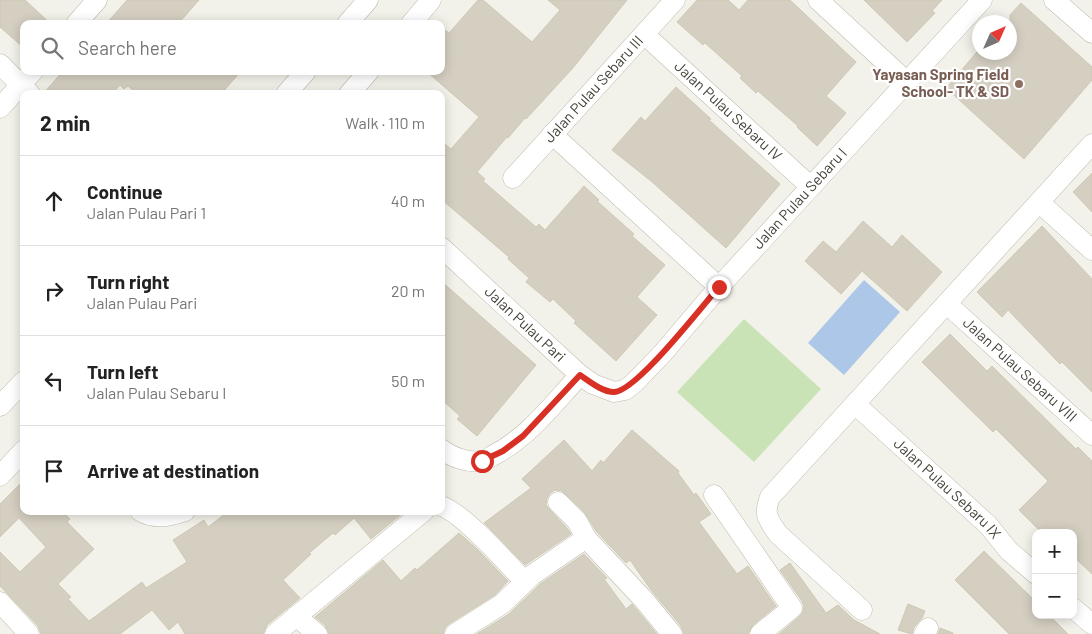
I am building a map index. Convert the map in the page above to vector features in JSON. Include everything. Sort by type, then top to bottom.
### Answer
[{"type":"street","points":[[80,20],[97,0]]},
{"type":"street","points":[[350,20],[368,0]]},
{"type":"street","points":[[414,20],[431,0]]},
{"type":"street","name":"Jalan Pulau Sebaru III","points":[[513,178],[676,0]]},
{"type":"street","points":[[818,0],[907,82]]},
{"type":"street","name":"Jalan Pulau Sebaru I","points":[[614,392],[624,390],[634,383],[662,354],[719,287],[982,0]]},
{"type":"street","points":[[1054,0],[1092,33]]},
{"type":"street","name":"Jalan Pulau Sebaru IV","points":[[644,34],[811,186]]},
{"type":"street","points":[[0,64],[28,83]]},
{"type":"street","points":[[352,90],[366,75]]},
{"type":"street","points":[[0,108],[20,90]]},
{"type":"street","points":[[552,134],[719,287]]},
{"type":"street","points":[[862,610],[778,534],[769,521],[766,508],[770,496],[1092,144]]},
{"type":"street","points":[[1040,203],[1092,250]]},
{"type":"street","name":"Jalan Pulau Pari","points":[[445,251],[576,379],[614,392]]},
{"type":"street","name":"Jalan Pulau Sebaru VIII","points":[[947,304],[1092,435]]},
{"type":"street","points":[[445,452],[465,460],[482,461],[503,451],[523,436],[576,379]]},
{"type":"street","points":[[0,406],[20,384]]},
{"type":"street","name":"Jalan Pulau Sebaru IX","points":[[855,404],[988,524],[1009,551],[1032,571]]},
{"type":"street","points":[[0,476],[20,454]]},
{"type":"street","points":[[714,495],[792,608],[760,634]]},
{"type":"street","points":[[558,502],[577,521],[586,538],[644,600],[672,634]]},
{"type":"street","points":[[445,508],[468,524],[525,582]]},
{"type":"street","points":[[146,515],[167,517],[173,515]]},
{"type":"street","points":[[275,634],[419,515]]},
{"type":"street","points":[[454,634],[502,604],[525,582],[586,538]]},
{"type":"street","points":[[0,602],[29,634]]},
{"type":"street","points":[[1077,611],[1092,624]]},
{"type":"street","points":[[296,616],[317,634]]},
{"type":"green space","points":[[744,319],[821,389],[754,462],[677,392]]},
{"type":"water","points":[[864,280],[900,312],[844,375],[808,343]]},
{"type":"building","points":[[0,0],[25,0],[47,20],[20,20],[20,44],[0,27]]},
{"type":"building","points":[[127,0],[199,0],[182,20],[110,20]]},
{"type":"building","points":[[478,0],[483,0],[532,42],[560,10],[548,0],[627,0],[572,69],[507,137],[477,172],[485,179],[483,181],[536,227],[539,224],[545,230],[584,186],[599,200],[597,201],[634,234],[632,236],[665,265],[637,297],[657,315],[616,361],[574,323],[576,321],[553,299],[550,302],[526,282],[529,278],[508,259],[509,257],[445,202],[445,144],[451,149],[479,117],[431,75],[445,75],[445,30],[449,33]]},
{"type":"building","points":[[697,0],[728,0],[739,10],[748,0],[790,0],[856,62],[826,96],[846,113],[817,146],[798,126],[758,91],[756,93],[740,78],[742,76],[705,43],[703,45],[677,22]]},
{"type":"building","points":[[864,0],[942,0],[932,11],[935,13],[907,42]]},
{"type":"building","name":"Yayasan Spring Field School- TK & SD","points":[[1021,3],[1092,67],[1092,80],[1024,159],[946,88],[972,58],[972,60],[1017,60],[1017,15],[1010,15]]},
{"type":"building","points":[[60,75],[238,75],[224,90],[132,90],[128,86],[124,89],[120,85],[116,90],[46,90]]},
{"type":"building","points":[[676,87],[711,119],[709,120],[780,184],[726,248],[651,181],[612,150],[641,117],[645,121]]},
{"type":"building","points":[[1092,173],[1092,212],[1073,192]]},
{"type":"building","points":[[863,221],[892,247],[902,235],[942,272],[907,311],[862,271],[841,294],[805,261],[823,241],[836,252]]},
{"type":"building","points":[[1042,226],[1092,279],[1092,392],[1062,362],[1060,364],[1008,310],[1002,317],[977,292]]},
{"type":"building","points":[[445,285],[536,365],[477,436],[457,419],[460,416],[445,403]]},
{"type":"building","points":[[950,334],[987,371],[992,366],[1076,449],[1078,447],[1092,461],[1092,574],[1077,560],[1077,529],[1038,529],[1019,510],[1048,481],[996,429],[993,432],[922,362]]},
{"type":"building","points":[[632,430],[679,471],[678,473],[694,495],[696,493],[711,514],[699,522],[737,574],[748,566],[776,606],[753,625],[748,634],[684,634],[681,626],[651,590],[630,560],[626,563],[596,531],[585,513],[562,491],[555,490],[550,493],[546,505],[571,534],[525,565],[484,523],[531,488],[522,479],[564,440],[592,471],[601,460],[603,463]]},
{"type":"building","points":[[20,484],[20,515],[66,515],[70,519],[67,522],[94,549],[58,584],[71,597],[68,599],[89,621],[142,582],[146,588],[187,562],[173,540],[204,520],[208,527],[224,515],[400,515],[371,539],[354,518],[335,535],[333,533],[309,553],[311,554],[283,580],[300,598],[267,625],[263,634],[185,634],[178,622],[169,630],[152,610],[120,634],[41,634],[38,626],[0,586],[0,552],[20,572],[46,547],[19,518],[0,537],[0,504]]},
{"type":"building","points":[[459,533],[508,581],[495,595],[449,624],[443,634],[329,634],[325,625],[315,617],[383,560],[401,581],[415,568],[417,570]]},
{"type":"building","points":[[984,551],[1032,598],[1032,619],[1053,619],[1068,634],[1009,634],[955,580]]},
{"type":"building","points":[[584,554],[607,578],[604,579],[626,609],[632,604],[657,634],[477,634],[509,614],[540,584]]},
{"type":"building","points":[[790,563],[826,613],[838,605],[854,620],[880,634],[779,634],[799,617],[803,612],[804,606],[780,570]]},
{"type":"building","points":[[908,604],[925,611],[914,627],[912,634],[898,630]]},
{"type":"building","points":[[940,628],[953,633],[953,634],[938,634]]},
{"type":"place","name":"Yayasan Spring Field School- TK & SD","points":[[1019,84]]},
{"type":"route","points":[[482,461],[503,451],[523,436],[580,375],[593,384],[614,392],[624,390],[634,383],[662,354],[719,287]]}]
